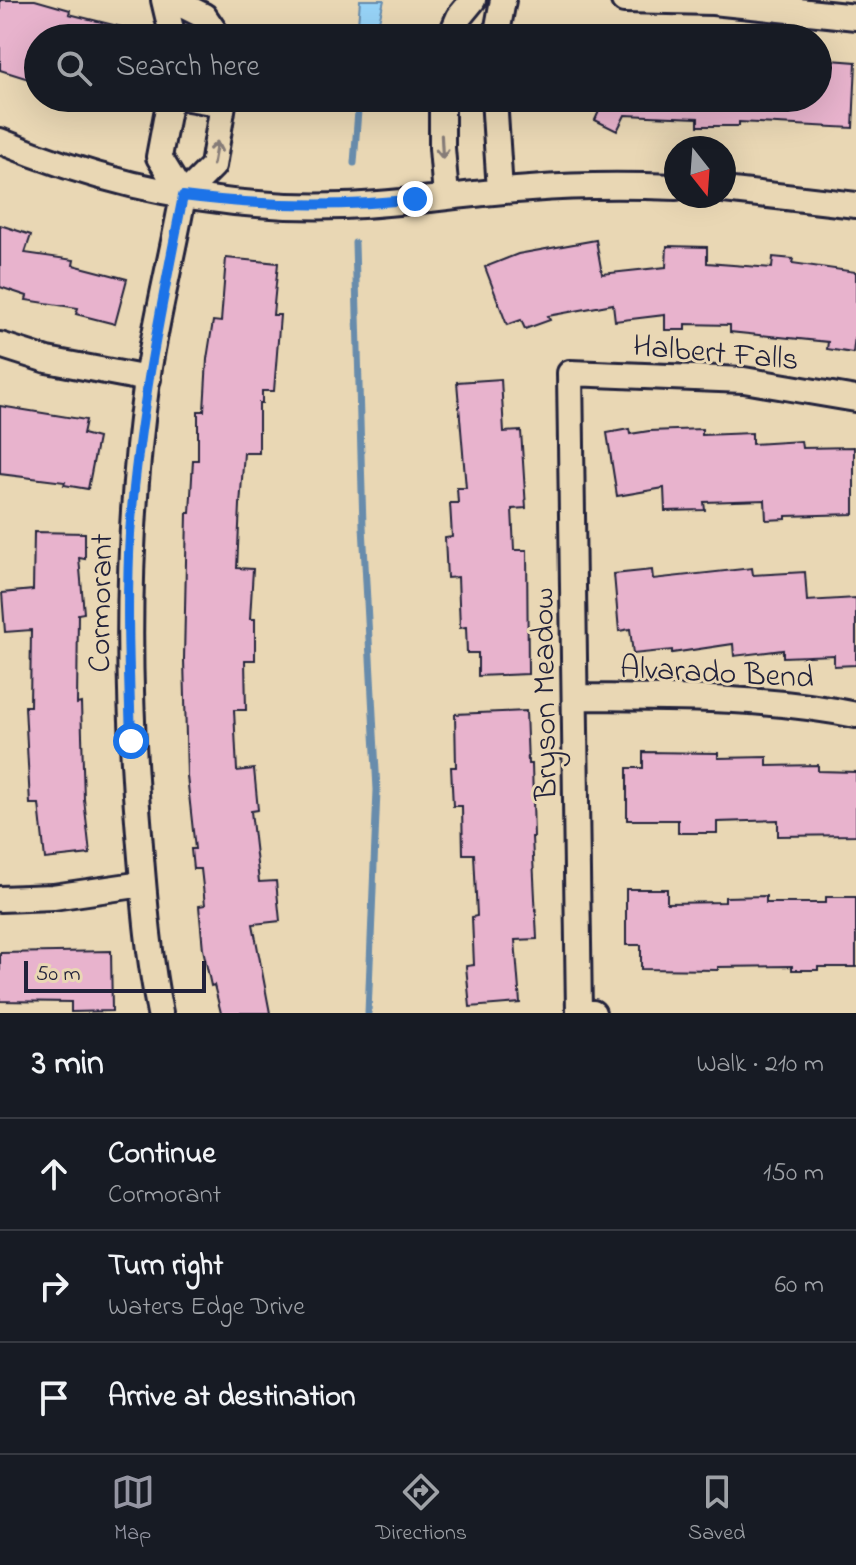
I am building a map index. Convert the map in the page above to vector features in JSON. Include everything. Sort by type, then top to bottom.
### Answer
[{"type":"street","points":[[164,0],[170,24]]},
{"type":"street","points":[[172,0],[204,16],[209,24]]},
{"type":"street","points":[[456,24],[473,0]]},
{"type":"street","points":[[499,24],[503,0]]},
{"type":"street","points":[[624,0],[713,2],[856,17]]},
{"type":"street","points":[[167,112],[159,157],[183,196]]},
{"type":"street","points":[[183,196],[213,166],[222,112]]},
{"type":"street","points":[[442,112],[446,196]]},
{"type":"street","points":[[495,112],[500,191]]},
{"type":"street","points":[[0,141],[90,174],[183,196],[289,206],[355,205],[500,191],[595,186],[664,187]]},
{"type":"street","points":[[736,191],[856,205]]},
{"type":"street","name":"Cormorant","points":[[160,1013],[143,884],[131,741],[128,626],[130,534],[148,379],[183,196]]},
{"type":"street","points":[[0,345],[47,360],[148,379]]},
{"type":"street","name":"Halbert Falls","points":[[570,373],[744,380],[856,399]]},
{"type":"street","name":"Bryson Meadow","points":[[570,373],[579,1013]]},
{"type":"street","name":"Alvarado Bend","points":[[575,697],[697,698],[820,708],[856,715]]},
{"type":"street","points":[[0,899],[53,897],[143,884]]},
{"type":"street","points":[[579,1013],[593,1013]]},
{"type":"water","points":[[360,0],[384,0],[378,24],[358,24]]},
{"type":"building","points":[[0,0],[35,0],[70,10],[69,14],[110,24],[24,24],[24,78],[0,70]]},
{"type":"building","points":[[832,60],[856,62],[853,128],[739,122],[739,126],[698,126],[698,118],[625,115],[617,131],[595,120],[599,112],[832,112]]},
{"type":"building","points":[[0,225],[31,235],[25,253],[74,260],[73,265],[127,279],[115,324],[76,314],[78,308],[26,300],[27,296],[0,287]]},
{"type":"building","points":[[596,240],[602,274],[666,267],[667,246],[707,247],[707,263],[772,268],[773,257],[793,259],[792,263],[856,272],[853,353],[827,349],[828,342],[730,332],[730,325],[685,324],[685,330],[665,330],[665,315],[615,321],[613,304],[548,316],[550,320],[525,329],[521,320],[507,325],[485,267],[518,254]]},
{"type":"building","points":[[226,258],[278,263],[273,315],[280,315],[274,391],[262,391],[262,403],[259,403],[259,453],[244,453],[240,505],[237,568],[253,569],[250,619],[255,619],[255,660],[245,660],[246,710],[234,710],[237,771],[254,769],[258,810],[251,811],[259,882],[276,881],[280,921],[253,924],[270,1013],[221,1013],[203,949],[199,906],[205,905],[201,869],[193,869],[191,849],[195,849],[187,776],[184,659],[187,513],[190,513],[193,460],[198,460],[198,411],[204,411],[213,321],[221,322]]},
{"type":"building","points":[[501,379],[504,432],[521,431],[526,508],[512,509],[514,550],[527,550],[528,674],[478,676],[478,653],[467,653],[466,627],[460,628],[458,577],[447,578],[445,538],[452,537],[450,503],[458,503],[457,488],[466,488],[457,382]]},
{"type":"building","points":[[0,406],[86,420],[83,434],[98,438],[88,489],[64,485],[65,482],[0,474]]},
{"type":"building","points":[[629,429],[630,434],[702,429],[702,435],[752,433],[752,444],[801,441],[802,448],[854,447],[854,514],[786,516],[786,519],[766,520],[765,500],[704,502],[705,510],[665,511],[664,488],[617,496],[607,433]]},
{"type":"building","points":[[34,532],[85,533],[85,559],[79,558],[84,613],[78,614],[77,704],[81,703],[84,799],[90,854],[45,859],[39,804],[30,804],[25,706],[30,706],[31,630],[5,632],[2,593],[33,590]]},
{"type":"building","points":[[752,568],[753,575],[805,572],[807,601],[856,598],[856,665],[834,666],[834,655],[783,657],[783,650],[734,656],[733,644],[672,653],[672,650],[633,654],[630,629],[619,631],[614,574],[652,570],[653,579]]},
{"type":"building","points":[[526,711],[528,764],[532,764],[537,939],[515,940],[520,1003],[470,1007],[466,966],[474,965],[472,917],[477,916],[474,854],[463,854],[462,806],[453,806],[451,767],[456,767],[455,714]]},
{"type":"building","points":[[643,752],[718,753],[718,758],[767,757],[767,766],[818,765],[818,771],[856,772],[856,835],[778,836],[778,820],[717,822],[717,833],[678,833],[678,820],[627,820],[627,768],[643,768]]},
{"type":"building","points":[[626,889],[667,889],[667,903],[725,902],[725,897],[766,896],[766,903],[826,903],[826,897],[856,897],[856,967],[818,967],[818,970],[792,970],[792,966],[718,967],[718,970],[641,969],[641,945],[626,945]]},
{"type":"building","points":[[111,951],[112,1011],[71,1012],[71,1002],[0,1001],[0,953]]},
{"type":"waterway","points":[[354,163],[358,112]]},
{"type":"waterway","points":[[355,243],[363,526],[377,790],[368,1013]]},
{"type":"route","points":[[131,741],[128,626],[130,534],[148,379],[183,196],[289,206],[342,206],[415,199]]}]
